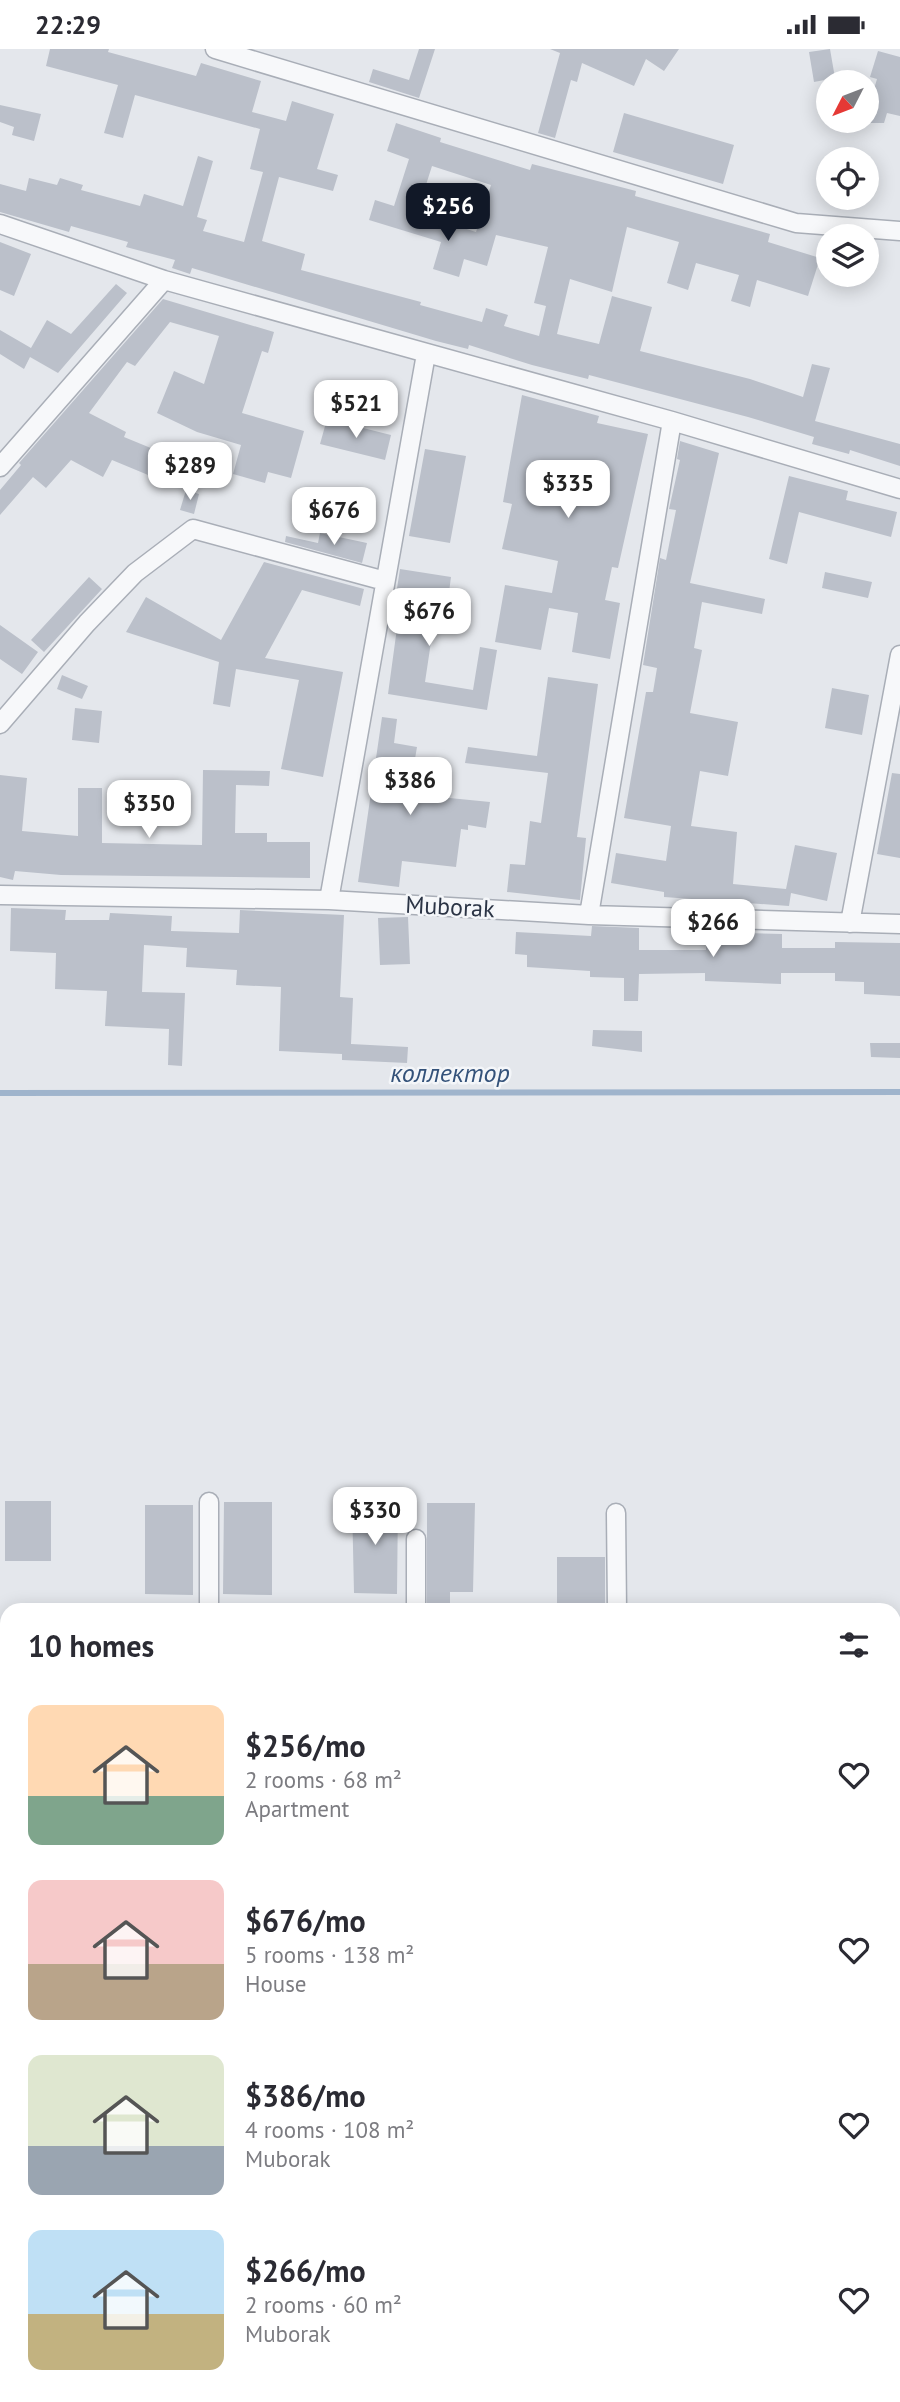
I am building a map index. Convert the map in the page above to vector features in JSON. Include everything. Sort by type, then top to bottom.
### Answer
[{"type":"street","points":[[215,49],[796,223],[900,231]]},
{"type":"street","points":[[0,224],[164,280],[672,422],[900,489]]},
{"type":"street","points":[[0,467],[164,280]]},
{"type":"street","points":[[329,900],[426,354]]},
{"type":"street","points":[[589,915],[672,422]]},
{"type":"street","points":[[0,724],[87,622],[135,573],[193,529],[385,581]]},
{"type":"street","points":[[850,923],[900,655]]},
{"type":"street","name":"Muborak","points":[[0,895],[329,900],[589,915],[900,924]]},
{"type":"street","points":[[209,1503],[209,1603]]},
{"type":"street","points":[[616,1513],[617,1603]]},
{"type":"street","points":[[416,1539],[416,1603]]},
{"type":"building","points":[[50,49],[109,49],[108,52],[196,76],[201,63],[261,81],[252,112],[286,121],[292,101],[334,114],[317,169],[338,175],[333,191],[279,177],[262,241],[305,254],[301,270],[421,302],[420,305],[482,322],[486,308],[508,315],[504,326],[539,336],[546,306],[534,303],[548,247],[496,235],[487,266],[464,259],[459,277],[433,269],[441,242],[369,220],[375,200],[394,206],[409,159],[387,151],[396,123],[441,138],[440,142],[530,170],[532,164],[636,191],[635,196],[770,234],[768,242],[816,257],[816,271],[808,296],[757,280],[750,307],[731,301],[739,275],[696,263],[688,290],[667,283],[679,242],[627,227],[612,292],[570,279],[557,334],[599,344],[612,296],[652,307],[640,351],[750,379],[803,397],[812,364],[830,368],[815,421],[900,444],[900,466],[850,450],[849,454],[812,444],[814,437],[748,417],[589,375],[588,379],[532,365],[469,345],[468,349],[436,341],[192,268],[190,274],[172,268],[175,260],[126,247],[128,242],[71,226],[69,232],[0,212],[0,184],[26,191],[29,178],[57,185],[60,178],[83,185],[81,190],[140,206],[144,194],[183,206],[198,156],[213,161],[197,217],[207,220],[203,231],[244,242],[263,172],[250,169],[260,129],[135,95],[123,138],[104,133],[118,85],[46,66]],"holes":[[[432,166],[491,185],[476,232],[417,213]]]},
{"type":"building","points":[[419,49],[435,49],[419,98],[369,82],[373,69],[409,80]]},
{"type":"building","points":[[550,49],[679,49],[664,71],[646,59],[634,86],[582,63],[577,82],[571,80],[555,138],[538,133],[560,53]]},
{"type":"building","points":[[830,49],[834,70],[816,70],[814,82],[809,52]]},
{"type":"building","points":[[878,51],[900,57],[900,116],[887,113],[884,123],[879,123],[879,70],[872,70]]},
{"type":"building","points":[[0,105],[41,114],[34,141],[12,135],[14,127],[0,122]]},
{"type":"building","points":[[624,113],[734,145],[723,184],[613,152]]},
{"type":"building","points":[[0,242],[31,254],[14,296],[0,290]]},
{"type":"building","points":[[116,284],[127,293],[58,373],[30,357],[24,369],[0,354],[0,330],[31,348],[47,320],[71,334]]},
{"type":"building","points":[[163,299],[274,332],[268,353],[262,351],[242,413],[304,431],[291,478],[268,472],[265,483],[233,474],[241,445],[197,432],[157,413],[174,371],[204,384],[219,336],[170,322],[135,366],[127,362],[89,413],[126,432],[124,437],[175,458],[165,482],[112,460],[103,477],[71,460],[46,488],[33,477],[0,515],[0,490],[21,465],[19,463]]},
{"type":"building","points":[[522,395],[599,416],[597,423],[648,434],[618,568],[612,567],[605,600],[620,603],[610,659],[572,652],[578,613],[549,608],[541,650],[495,642],[505,585],[552,593],[558,561],[502,549],[512,504],[503,502]]},
{"type":"building","points":[[327,419],[391,435],[385,460],[320,444]]},
{"type":"building","points":[[680,441],[719,453],[690,583],[765,599],[762,614],[702,602],[694,648],[702,650],[690,713],[738,722],[728,776],[700,771],[691,826],[737,832],[733,884],[786,889],[795,845],[837,853],[827,901],[791,893],[789,906],[664,897],[664,892],[611,883],[616,853],[666,861],[671,826],[624,818],[646,692],[653,692],[657,668],[643,665],[660,558],[666,560],[676,510],[669,509],[680,460],[677,459]]},
{"type":"building","points":[[425,449],[466,456],[450,543],[409,536]]},
{"type":"building","points":[[789,476],[848,491],[846,500],[897,512],[891,537],[799,512],[787,564],[769,559]]},
{"type":"building","points":[[186,490],[199,494],[194,514],[180,510]]},
{"type":"building","points":[[320,533],[367,543],[362,563],[285,542],[286,536],[318,543]]},
{"type":"building","points":[[264,562],[364,589],[360,606],[302,590],[265,658],[343,672],[323,777],[281,769],[299,680],[236,669],[230,707],[213,704],[219,662],[126,632],[146,597],[221,640]]},
{"type":"building","points":[[400,569],[451,577],[449,592],[425,588],[421,619],[434,622],[425,682],[473,690],[480,647],[497,650],[487,710],[388,694],[397,628],[391,627]]},
{"type":"building","points":[[825,572],[872,582],[868,598],[822,588]]},
{"type":"building","points":[[89,577],[102,589],[44,652],[31,640]]},
{"type":"building","points":[[0,625],[38,652],[22,674],[0,659]]},
{"type":"building","points":[[62,675],[88,686],[82,699],[57,689]]},
{"type":"building","points":[[548,677],[598,684],[577,837],[586,838],[580,900],[507,892],[510,864],[525,865],[530,821],[541,823],[548,773],[465,763],[468,747],[537,756]]},
{"type":"building","points":[[832,688],[869,695],[862,735],[825,728]]},
{"type":"building","points":[[75,708],[102,711],[99,743],[72,740]]},
{"type":"building","points":[[382,717],[397,719],[394,743],[417,747],[409,794],[490,802],[486,828],[468,825],[468,830],[461,829],[456,867],[402,861],[399,887],[358,882]]},
{"type":"building","points":[[203,770],[270,771],[269,786],[236,785],[235,833],[267,833],[267,842],[310,842],[310,878],[61,875],[15,871],[13,880],[0,877],[0,775],[27,778],[22,831],[78,836],[78,788],[102,788],[102,843],[202,845]]},
{"type":"building","points":[[892,773],[900,774],[900,858],[877,854]]},
{"type":"building","points":[[11,908],[66,910],[65,920],[109,920],[110,913],[172,916],[171,931],[239,933],[240,910],[344,915],[340,997],[353,998],[351,1044],[408,1047],[407,1063],[342,1060],[342,1054],[279,1051],[281,987],[236,985],[237,970],[186,967],[187,948],[144,945],[142,992],[185,993],[182,1066],[168,1065],[169,1029],[105,1026],[107,991],[55,989],[56,953],[10,951]]},
{"type":"building","points":[[408,917],[410,964],[380,965],[378,918]]},
{"type":"building","points":[[592,926],[639,928],[639,950],[706,950],[706,932],[782,934],[782,948],[835,948],[835,942],[900,943],[900,996],[864,994],[864,982],[835,981],[835,973],[781,973],[781,984],[705,981],[705,973],[639,974],[638,1001],[624,1001],[624,978],[590,977],[590,971],[527,967],[527,955],[515,954],[516,932],[591,936]]},
{"type":"building","points":[[593,1030],[642,1031],[642,1052],[592,1046]]},
{"type":"building","points":[[870,1043],[900,1043],[900,1058],[871,1057]]},
{"type":"building","points":[[5,1501],[51,1501],[51,1561],[5,1561]]},
{"type":"building","points":[[224,1502],[272,1502],[272,1595],[223,1594]]},
{"type":"building","points":[[352,1502],[398,1502],[397,1594],[354,1593]]},
{"type":"building","points":[[427,1503],[475,1503],[473,1592],[450,1592],[450,1603],[427,1603]]},
{"type":"building","points":[[145,1505],[193,1505],[193,1595],[145,1594]]},
{"type":"building","points":[[557,1557],[605,1557],[605,1603],[557,1603]]},
{"type":"waterway","name":"коллектор","points":[[0,1093],[900,1092]]}]
